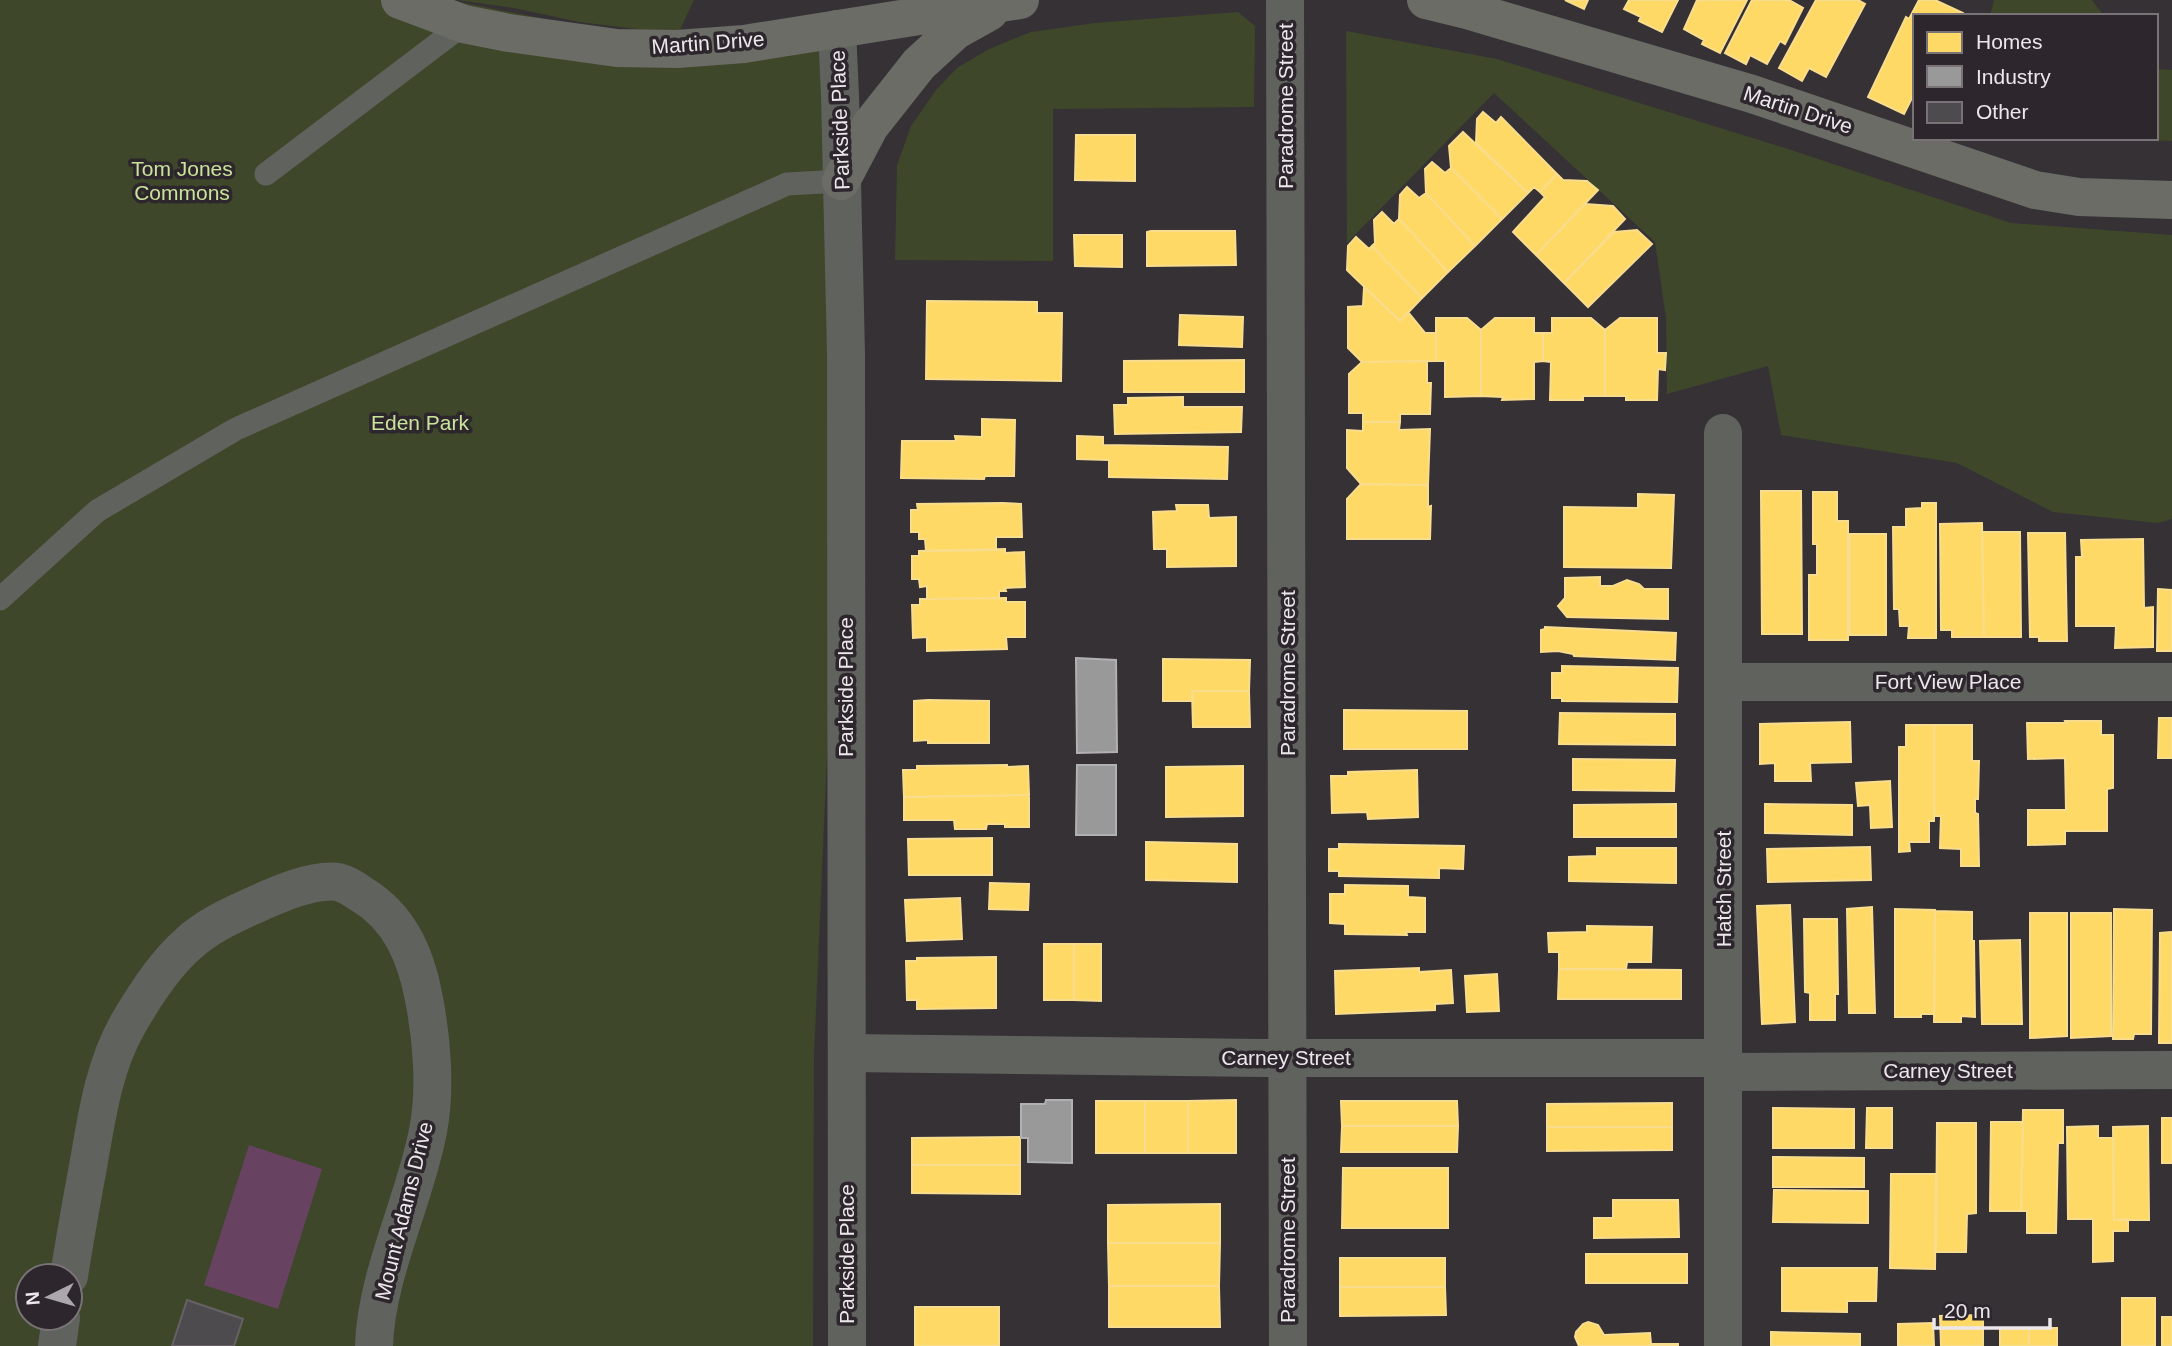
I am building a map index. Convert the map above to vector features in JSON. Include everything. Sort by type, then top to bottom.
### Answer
[{"type":"street","name":"Martin Drive","points":[[400,0],[464,24],[617,48],[677,49],[744,44],[1014,1]]},
{"type":"street","name":"Paradrome Street","points":[[1286,0],[1288,1346]]},
{"type":"street","name":"Martin Drive","points":[[1426,0],[1752,94],[2035,190],[2090,198],[2172,200]]},
{"type":"street","points":[[842,181],[870,126],[919,64],[955,31],[1014,1]]},
{"type":"street","name":"Parkside Place","points":[[836,29],[841,95],[846,354],[847,1346]]},
{"type":"street","name":"Hatch Street","points":[[1723,433],[1723,1346]]},
{"type":"street","name":"Fort View Place","points":[[1724,682],[2172,682]]},
{"type":"street","name":"Mount Adams Drive","points":[[71,1262],[98,1106],[109,1068],[127,1026],[156,981],[188,944],[225,919],[271,897],[313,884],[336,882],[378,904],[395,921],[408,942],[424,997],[432,1063],[428,1130],[381,1297],[374,1346]]},
{"type":"street","name":"Carney Street","points":[[847,1053],[2172,1070]]},
{"type":"lane","points":[[266,174],[464,24]]},
{"type":"lane","points":[[0,599],[97,510],[236,429],[787,184],[842,181]]},
{"type":"green space","name":"Eden Park","points":[[0,0],[450,0],[652,40],[837,29],[846,317],[814,1056],[813,1346],[0,1346]]},
{"type":"green space","points":[[457,0],[694,0],[678,34],[579,22],[514,8]]},
{"type":"green space","points":[[1994,0],[2092,0],[2102,14],[1990,14]]},
{"type":"green space","points":[[1238,12],[1255,26],[1254,107],[1053,109],[1053,261],[895,260],[897,165],[911,126],[936,90],[957,68],[989,49],[1031,32],[1095,23]]},
{"type":"green space","points":[[1346,31],[1497,59],[1785,148],[2011,223],[2172,235],[2172,519],[2158,523],[2053,512],[1957,463],[1781,435],[1768,366],[1667,394],[1666,318],[1655,242],[1494,93],[1347,243]]},
{"type":"green space","points":[[2158,69],[2172,70],[2172,141],[2145,140],[2158,140]]},
{"type":"shaded area","points":[[249,1145],[322,1169],[278,1309],[204,1285]]},
{"type":"building: Homes","points":[[1565,0],[1588,0],[1584,9]]},
{"type":"building: Homes","points":[[1629,0],[1678,0],[1662,32],[1639,21],[1641,17],[1624,9]]},
{"type":"building: Homes","points":[[1697,0],[1747,0],[1720,53],[1702,44],[1704,40],[1684,29]]},
{"type":"building: Homes","points":[[1752,0],[1789,0],[1803,8],[1785,44],[1780,41],[1767,64],[1750,55],[1746,64],[1725,53]]},
{"type":"building: Homes","points":[[1816,0],[1858,0],[1865,4],[1826,77],[1809,68],[1802,81],[1779,68]]},
{"type":"building: Homes","points":[[1919,0],[1935,0],[1963,13],[1913,14],[1913,96],[1904,114],[1868,97],[1906,17],[1909,19]]},
{"type":"building: Homes","points":[[1483,112],[1496,123],[1501,117],[1557,174],[1540,192],[1534,187],[1528,193],[1476,143],[1477,119]]},
{"type":"building: Homes","points":[[1463,132],[1528,193],[1502,219],[1451,168],[1449,146]]},
{"type":"building: Homes","points":[[1076,135],[1135,135],[1135,181],[1075,180]]},
{"type":"building: Homes","points":[[1432,162],[1445,173],[1451,168],[1502,219],[1475,246],[1426,193],[1425,169]]},
{"type":"building: Homes","points":[[1557,174],[1563,180],[1587,181],[1598,190],[1536,255],[1513,232],[1545,197],[1540,192]]},
{"type":"building: Homes","points":[[1407,187],[1419,198],[1426,193],[1475,246],[1448,272],[1399,219],[1400,195]]},
{"type":"building: Homes","points":[[1585,204],[1613,206],[1625,219],[1564,283],[1536,255]]},
{"type":"building: Homes","points":[[1382,212],[1394,224],[1399,219],[1448,272],[1422,298],[1372,246],[1375,243],[1374,220]]},
{"type":"building: Homes","points":[[1637,230],[1652,244],[1588,307],[1564,283],[1614,232]]},
{"type":"building: Homes","points":[[1235,231],[1236,265],[1147,266],[1147,232]]},
{"type":"building: Homes","points":[[1074,235],[1122,235],[1122,267],[1075,266]]},
{"type":"building: Homes","points":[[1356,237],[1369,249],[1372,246],[1422,298],[1400,321],[1347,270],[1348,246]]},
{"type":"building: Homes","points":[[1364,287],[1400,321],[1408,312],[1425,333],[1436,333],[1436,361],[1362,362],[1348,348],[1348,307],[1363,306]]},
{"type":"building: Homes","points":[[927,301],[1037,302],[1037,313],[1062,313],[1061,381],[926,379]]},
{"type":"building: Homes","points":[[1180,315],[1243,317],[1242,347],[1179,345]]},
{"type":"building: Homes","points":[[1436,318],[1467,318],[1481,330],[1481,396],[1445,397],[1445,361],[1436,361]]},
{"type":"building: Homes","points":[[1495,318],[1534,318],[1534,333],[1543,333],[1543,361],[1534,362],[1534,399],[1502,400],[1503,397],[1481,396],[1481,330]]},
{"type":"building: Homes","points":[[1552,318],[1591,318],[1605,330],[1605,396],[1583,396],[1583,400],[1550,400],[1551,362],[1543,361],[1543,333],[1552,333]]},
{"type":"building: Homes","points":[[1620,318],[1657,318],[1657,353],[1666,353],[1665,370],[1658,369],[1657,400],[1626,400],[1626,396],[1605,396],[1605,330]]},
{"type":"building: Homes","points":[[1244,360],[1244,392],[1124,392],[1124,361]]},
{"type":"building: Homes","points":[[1427,361],[1427,383],[1431,383],[1430,414],[1400,414],[1400,422],[1363,422],[1363,413],[1349,413],[1349,374],[1362,362]]},
{"type":"building: Homes","points":[[1183,397],[1183,407],[1242,407],[1241,432],[1115,434],[1114,405],[1128,405],[1128,398]]},
{"type":"building: Homes","points":[[982,419],[1015,420],[1014,476],[985,476],[984,479],[901,478],[902,441],[956,441],[955,436],[982,437]]},
{"type":"building: Homes","points":[[1363,422],[1400,422],[1399,430],[1430,429],[1428,485],[1361,484],[1347,468],[1347,430],[1363,431]]},
{"type":"building: Homes","points":[[1077,436],[1103,437],[1103,445],[1228,447],[1227,479],[1109,477],[1109,460],[1077,459]]},
{"type":"building: Homes","points":[[1361,484],[1428,485],[1428,507],[1431,506],[1430,539],[1347,539],[1347,499]]},
{"type":"building: Homes","points":[[1761,491],[1801,491],[1802,634],[1762,634]]},
{"type":"building: Homes","points":[[1813,492],[1837,492],[1837,521],[1848,521],[1848,640],[1809,640],[1809,575],[1817,575],[1817,544],[1813,544]]},
{"type":"building: Homes","points":[[1638,494],[1674,495],[1671,568],[1564,567],[1564,507],[1638,508]]},
{"type":"building: Homes","points":[[1922,503],[1936,503],[1936,638],[1908,638],[1909,626],[1900,626],[1899,609],[1894,609],[1893,527],[1906,527],[1906,509],[1922,508]]},
{"type":"building: Homes","points":[[917,504],[1021,504],[1022,537],[996,537],[996,550],[926,551],[925,539],[919,539],[919,532],[911,532],[911,510],[918,510]]},
{"type":"building: Homes","points":[[1176,505],[1208,505],[1209,518],[1236,517],[1236,566],[1167,567],[1167,549],[1154,549],[1153,512],[1177,511]]},
{"type":"building: Homes","points":[[1982,523],[1984,637],[1952,637],[1952,630],[1941,630],[1940,524]]},
{"type":"building: Homes","points":[[1982,532],[2020,532],[2021,637],[1984,637]]},
{"type":"building: Homes","points":[[2028,533],[2065,533],[2067,641],[2039,641],[2039,637],[2030,637]]},
{"type":"building: Homes","points":[[1850,534],[1886,534],[1886,635],[1850,635]]},
{"type":"building: Homes","points":[[2143,539],[2144,608],[2153,607],[2153,647],[2115,648],[2116,626],[2076,626],[2076,557],[2082,557],[2081,540]]},
{"type":"building: Homes","points":[[1005,549],[1005,553],[1024,552],[1025,587],[1005,588],[1006,591],[999,591],[999,598],[927,599],[927,586],[920,587],[919,579],[912,579],[912,556],[919,556],[919,551]]},
{"type":"building: Homes","points":[[1600,577],[1600,586],[1613,586],[1627,580],[1644,589],[1668,589],[1668,619],[1567,617],[1558,606],[1565,598],[1565,578]]},
{"type":"building: Homes","points":[[2158,589],[2172,590],[2172,651],[2157,651]]},
{"type":"building: Homes","points":[[1006,598],[1006,602],[1025,602],[1025,637],[1006,637],[1007,649],[927,651],[927,637],[913,638],[912,605],[920,605],[920,599]]},
{"type":"building: Homes","points":[[1545,627],[1676,633],[1675,660],[1541,652],[1541,630]]},
{"type":"building: Homes","points":[[1163,659],[1250,660],[1249,691],[1192,691],[1193,701],[1163,701]]},
{"type":"building: Homes","points":[[1562,666],[1678,668],[1677,702],[1562,701],[1562,698],[1552,698],[1552,673],[1562,673]]},
{"type":"building: Homes","points":[[1192,691],[1249,691],[1250,727],[1193,727]]},
{"type":"building: Homes","points":[[914,701],[989,701],[989,743],[914,741]]},
{"type":"building: Homes","points":[[1344,710],[1467,711],[1467,749],[1344,749]]},
{"type":"building: Homes","points":[[1560,713],[1675,714],[1675,745],[1559,744]]},
{"type":"building: Homes","points":[[2159,718],[2172,718],[2172,758],[2158,758]]},
{"type":"building: Homes","points":[[2065,721],[2101,721],[2101,735],[2113,735],[2113,788],[2107,789],[2107,831],[2065,831],[2065,844],[2028,845],[2028,810],[2066,810],[2065,758],[2028,759],[2027,723],[2066,723]]},
{"type":"building: Homes","points":[[1850,722],[1851,762],[1810,763],[1811,781],[1775,781],[1775,763],[1760,764],[1760,724]]},
{"type":"building: Homes","points":[[1906,725],[1934,725],[1934,821],[1929,821],[1929,842],[1909,842],[1910,851],[1899,852],[1899,747],[1906,747]]},
{"type":"building: Homes","points":[[1934,725],[1972,725],[1972,761],[1979,761],[1975,813],[1978,814],[1979,866],[1961,866],[1961,849],[1940,848],[1941,816],[1934,816]]},
{"type":"building: Homes","points":[[1573,759],[1675,760],[1674,791],[1573,790]]},
{"type":"building: Homes","points":[[917,766],[1028,766],[1029,795],[904,797],[903,770],[917,770]]},
{"type":"building: Homes","points":[[1243,766],[1243,816],[1166,817],[1166,767]]},
{"type":"building: Homes","points":[[1417,770],[1418,817],[1368,819],[1367,812],[1332,813],[1331,776],[1348,776],[1348,772]]},
{"type":"building: Homes","points":[[1890,781],[1892,827],[1871,828],[1870,805],[1858,806],[1856,783]]},
{"type":"building: Homes","points":[[1029,795],[1029,827],[987,824],[986,829],[955,829],[954,820],[904,820],[904,797]]},
{"type":"building: Homes","points":[[1676,804],[1676,837],[1574,837],[1574,805]]},
{"type":"building: Homes","points":[[1765,804],[1852,805],[1852,835],[1765,833]]},
{"type":"building: Homes","points":[[992,838],[992,875],[909,875],[908,839]]},
{"type":"building: Homes","points":[[1146,842],[1237,844],[1237,882],[1146,880]]},
{"type":"building: Homes","points":[[1339,844],[1464,846],[1463,869],[1439,868],[1439,878],[1339,876],[1339,871],[1329,871],[1329,849],[1339,849]]},
{"type":"building: Homes","points":[[1870,847],[1871,880],[1768,882],[1767,849]]},
{"type":"building: Homes","points":[[1597,848],[1676,848],[1676,883],[1569,881],[1569,857],[1597,856]]},
{"type":"building: Homes","points":[[990,883],[1029,884],[1028,910],[989,909]]},
{"type":"building: Homes","points":[[1345,885],[1408,886],[1408,897],[1425,898],[1425,932],[1406,932],[1407,935],[1345,934],[1345,924],[1330,923],[1330,894],[1345,894]]},
{"type":"building: Homes","points":[[960,898],[962,939],[907,941],[905,900]]},
{"type":"building: Homes","points":[[1790,905],[1795,1022],[1762,1024],[1757,906]]},
{"type":"building: Homes","points":[[1872,907],[1875,1013],[1849,1013],[1847,909]]},
{"type":"building: Homes","points":[[1895,909],[1935,910],[1934,1014],[1895,1017]]},
{"type":"building: Homes","points":[[2114,909],[2152,910],[2151,1034],[2134,1034],[2133,1039],[2113,1039]]},
{"type":"building: Homes","points":[[1935,911],[1972,912],[1975,1017],[1961,1016],[1961,1022],[1934,1022]]},
{"type":"building: Homes","points":[[2030,913],[2067,913],[2067,1036],[2030,1038]]},
{"type":"building: Homes","points":[[2071,913],[2111,913],[2111,1036],[2071,1038]]},
{"type":"building: Homes","points":[[1804,919],[1837,919],[1838,994],[1835,994],[1835,1020],[1810,1020],[1810,993],[1805,992]]},
{"type":"building: Homes","points":[[1587,926],[1652,927],[1651,962],[1627,962],[1626,969],[1559,969],[1559,952],[1549,952],[1548,933],[1587,932]]},
{"type":"building: Homes","points":[[2172,932],[2172,1043],[2159,1043],[2160,933]]},
{"type":"building: Homes","points":[[2020,940],[2022,1024],[1982,1024],[1980,941]]},
{"type":"building: Homes","points":[[1044,944],[1074,944],[1074,1000],[1044,1000]]},
{"type":"building: Homes","points":[[1074,944],[1101,944],[1101,1001],[1074,1000]]},
{"type":"building: Homes","points":[[996,957],[996,1008],[917,1009],[917,1000],[907,1000],[906,961],[917,961],[917,958]]},
{"type":"building: Homes","points":[[1419,968],[1419,972],[1451,970],[1453,1003],[1435,1004],[1435,1010],[1336,1014],[1335,971]]},
{"type":"building: Homes","points":[[1559,969],[1681,970],[1681,999],[1558,999]]},
{"type":"building: Homes","points":[[1497,974],[1499,1011],[1467,1012],[1465,976]]},
{"type":"building: Homes","points":[[1236,1100],[1236,1153],[1188,1153],[1188,1101]]},
{"type":"building: Homes","points":[[1096,1101],[1145,1101],[1145,1153],[1096,1153]]},
{"type":"building: Homes","points":[[1145,1101],[1188,1101],[1188,1153],[1145,1153]]},
{"type":"building: Homes","points":[[1341,1101],[1457,1101],[1458,1126],[1342,1126]]},
{"type":"building: Homes","points":[[1672,1103],[1672,1127],[1547,1127],[1547,1104]]},
{"type":"building: Homes","points":[[1773,1108],[1854,1109],[1854,1148],[1773,1148]]},
{"type":"building: Homes","points":[[1867,1108],[1892,1108],[1892,1148],[1866,1148]]},
{"type":"building: Homes","points":[[2023,1110],[2063,1110],[2063,1143],[2058,1143],[2056,1233],[2027,1233],[2027,1211],[2021,1211]]},
{"type":"building: Homes","points":[[2162,1118],[2172,1118],[2172,1163],[2162,1163]]},
{"type":"building: Homes","points":[[1991,1122],[2023,1122],[2021,1211],[1990,1211]]},
{"type":"building: Homes","points":[[1937,1123],[1976,1123],[1976,1213],[1967,1214],[1966,1252],[1936,1252]]},
{"type":"building: Homes","points":[[1342,1126],[1458,1126],[1457,1152],[1341,1152]]},
{"type":"building: Homes","points":[[2098,1126],[2098,1138],[2113,1138],[2114,1220],[2128,1219],[2128,1231],[2113,1231],[2113,1261],[2093,1262],[2093,1219],[2068,1219],[2067,1127]]},
{"type":"building: Homes","points":[[2148,1126],[2149,1220],[2114,1220],[2113,1127]]},
{"type":"building: Homes","points":[[1547,1127],[1672,1127],[1672,1150],[1547,1151]]},
{"type":"building: Homes","points":[[1020,1137],[1020,1165],[912,1165],[912,1138]]},
{"type":"building: Homes","points":[[1773,1157],[1864,1158],[1864,1187],[1773,1187]]},
{"type":"building: Homes","points":[[912,1165],[1020,1165],[1020,1194],[912,1193]]},
{"type":"building: Homes","points":[[1343,1168],[1448,1168],[1448,1228],[1342,1228]]},
{"type":"building: Homes","points":[[1891,1174],[1936,1174],[1935,1269],[1890,1268]]},
{"type":"building: Homes","points":[[1774,1190],[1868,1191],[1868,1223],[1773,1222]]},
{"type":"building: Homes","points":[[1613,1200],[1678,1200],[1679,1237],[1594,1238],[1594,1218],[1613,1218]]},
{"type":"building: Homes","points":[[1220,1204],[1220,1243],[1108,1243],[1108,1205]]},
{"type":"building: Homes","points":[[1108,1243],[1220,1243],[1219,1286],[1109,1286]]},
{"type":"building: Homes","points":[[1586,1254],[1687,1254],[1687,1283],[1586,1283]]},
{"type":"building: Homes","points":[[1340,1258],[1445,1258],[1445,1287],[1340,1287]]},
{"type":"building: Homes","points":[[1782,1268],[1877,1268],[1876,1301],[1847,1301],[1847,1312],[1782,1311]]},
{"type":"building: Homes","points":[[1109,1286],[1219,1286],[1220,1327],[1109,1327]]},
{"type":"building: Homes","points":[[1340,1287],[1445,1287],[1446,1315],[1340,1316]]},
{"type":"building: Homes","points":[[2122,1298],[2155,1298],[2155,1346],[2122,1346]]},
{"type":"building: Homes","points":[[915,1307],[999,1307],[999,1346],[915,1346]]},
{"type":"building: Homes","points":[[1983,1315],[1983,1346],[1941,1346],[1940,1316]]},
{"type":"building: Homes","points":[[2162,1317],[2172,1317],[2172,1346],[2162,1346]]},
{"type":"building: Homes","points":[[1588,1322],[1598,1325],[1604,1335],[1650,1333],[1651,1344],[1678,1346],[1579,1346],[1576,1332]]},
{"type":"building: Homes","points":[[1933,1323],[1934,1346],[1898,1346],[1898,1324]]},
{"type":"building: Homes","points":[[2000,1328],[2029,1328],[2029,1346],[2000,1346]]},
{"type":"building: Homes","points":[[2029,1328],[2057,1328],[2057,1346],[2029,1346]]},
{"type":"building: Homes","points":[[1771,1332],[1860,1334],[1860,1346],[1771,1346]]},
{"type":"building: Industry","points":[[1076,658],[1116,660],[1117,752],[1077,753]]},
{"type":"building: Industry","points":[[1077,765],[1116,765],[1116,835],[1076,835]]},
{"type":"building: Industry","points":[[1046,1100],[1072,1100],[1072,1163],[1028,1162],[1028,1138],[1021,1138],[1021,1104],[1045,1104]]},
{"type":"building: Other","points":[[187,1300],[243,1319],[234,1346],[172,1346]]},
{"type":"park label","name":"Tom Jones Commons","points":[[182,181]]}]
